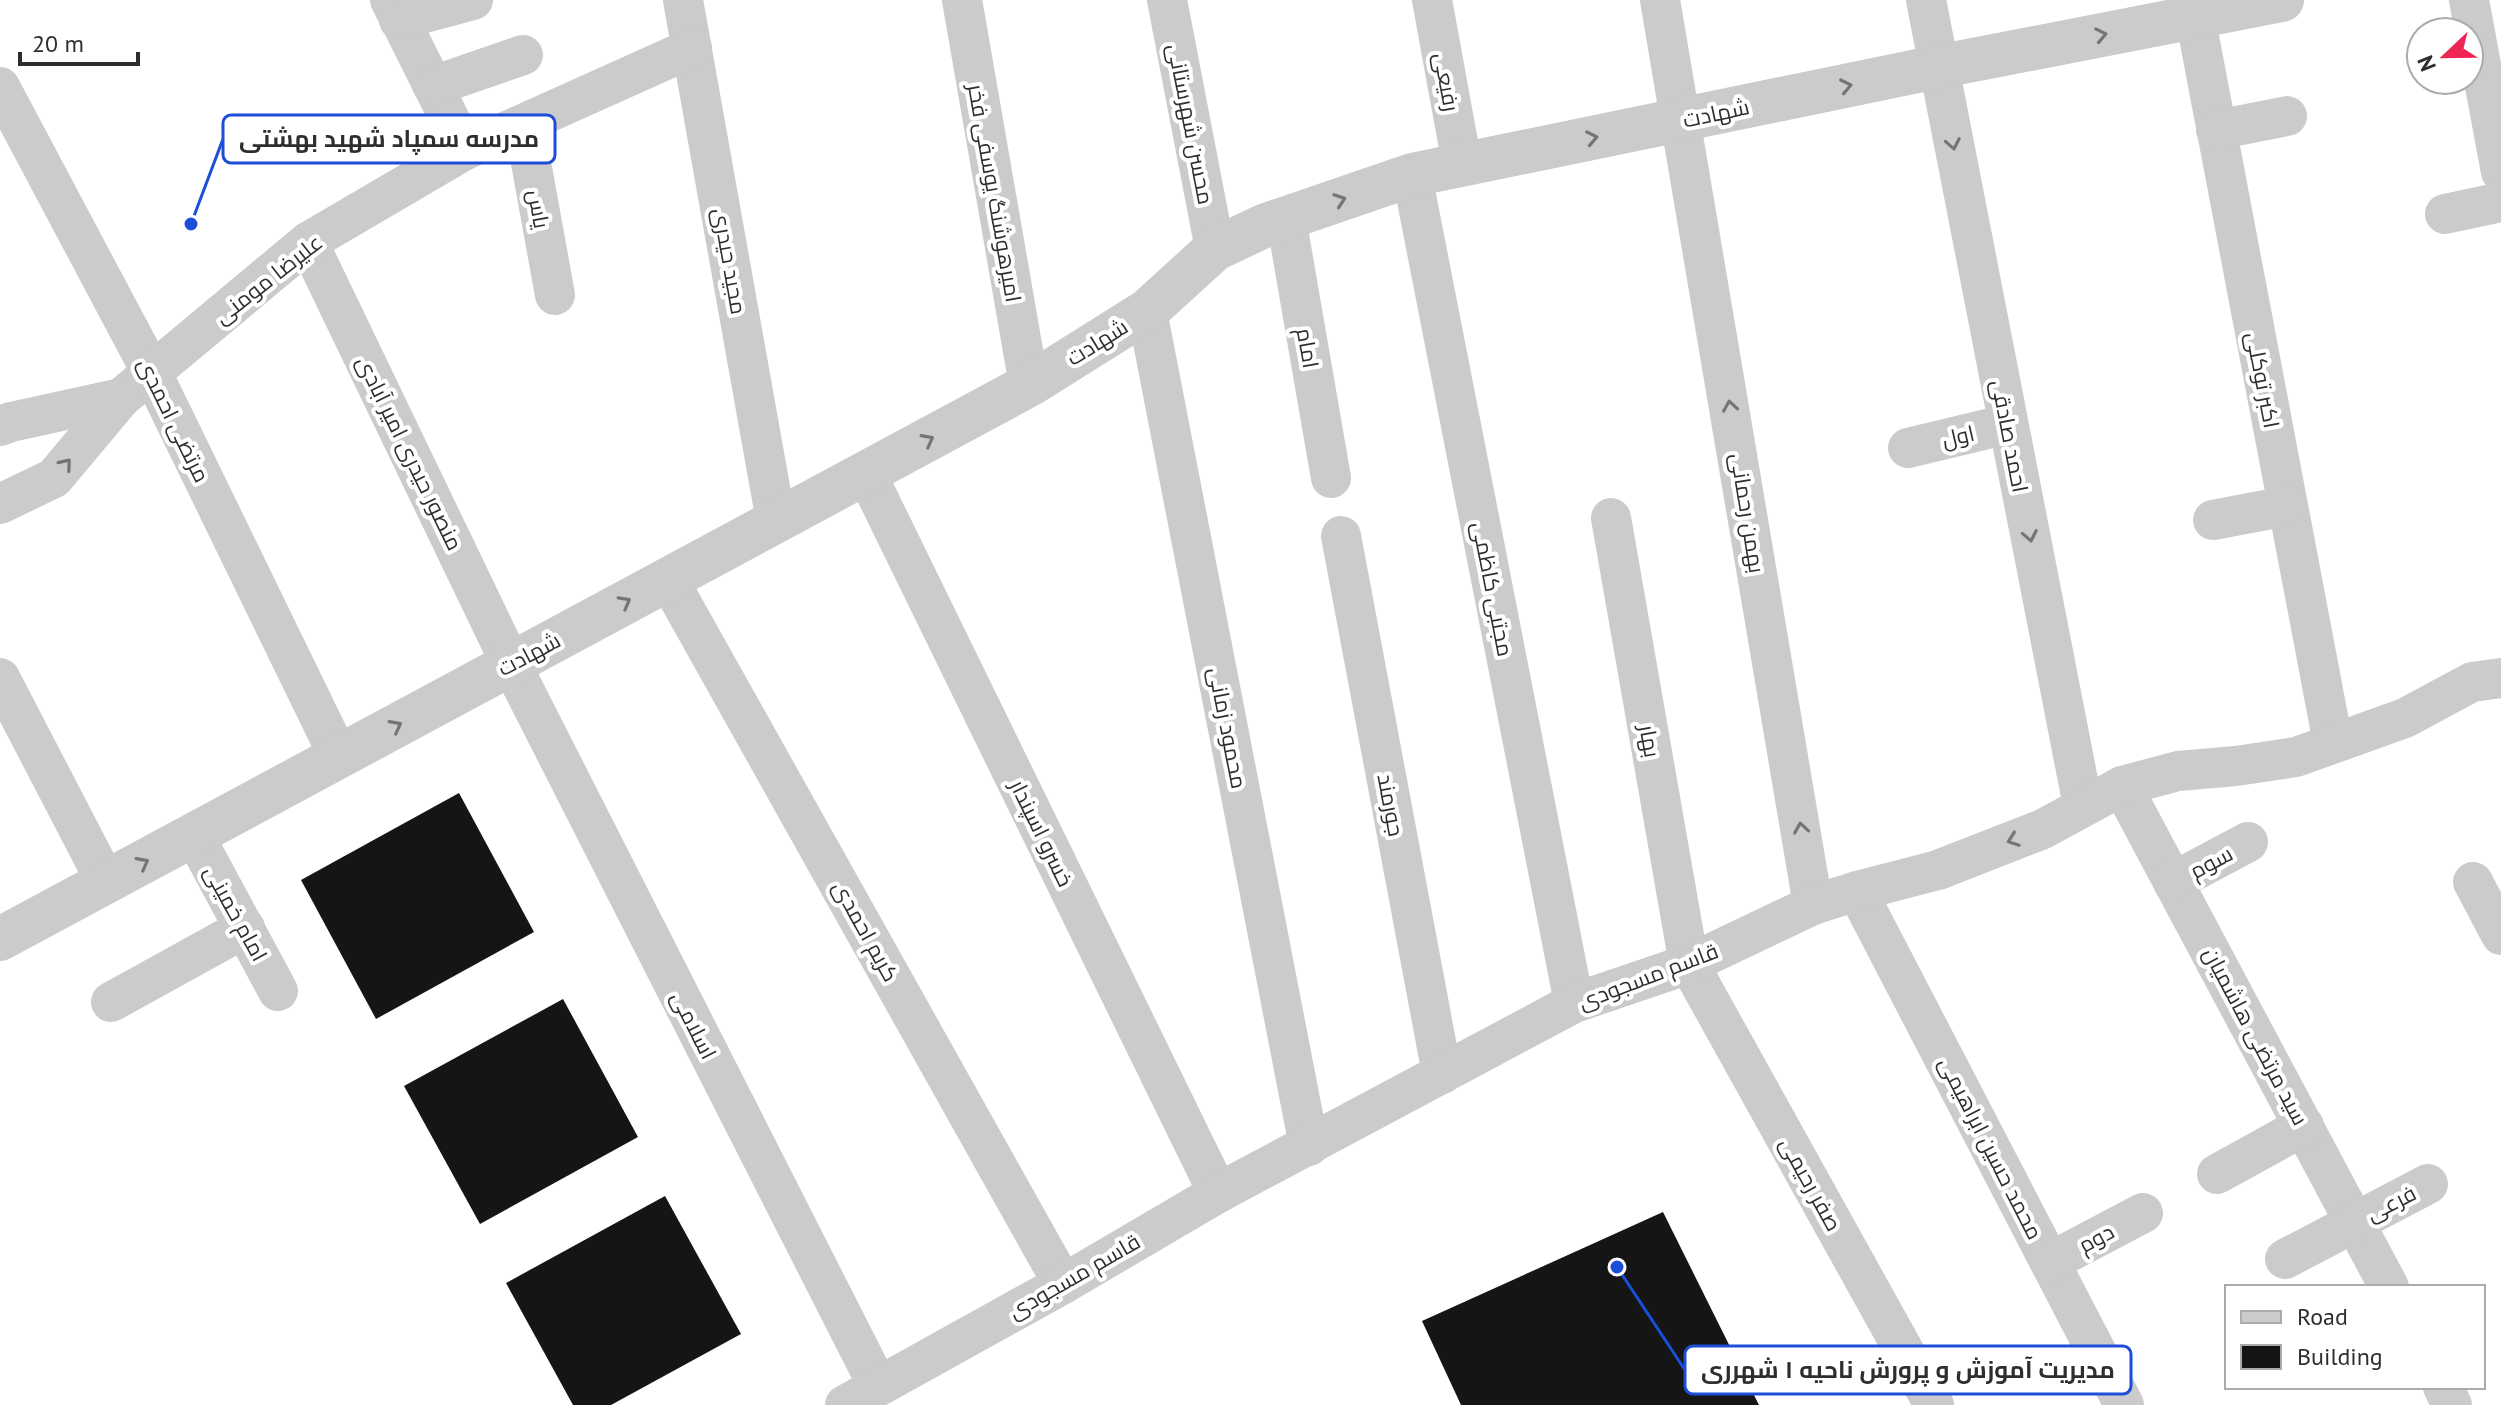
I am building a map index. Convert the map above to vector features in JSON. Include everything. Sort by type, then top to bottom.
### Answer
[{"type":"street","points":[[465,150],[395,10],[473,0]]},
{"type":"street","name":"مجید حیدری","points":[[683,0],[776,521]]},
{"type":"street","name":"امیرهوشنگ یوسفی فخر","points":[[962,0],[1029,385]]},
{"type":"street","name":"محسن شهرستانی","points":[[1167,0],[1215,249]]},
{"type":"street","name":"رفیعی","points":[[1432,0],[1462,164]]},
{"type":"street","name":"احمد صادقی","points":[[1926,0],[2083,806]]},
{"type":"street","name":"شهادت","points":[[0,939],[1029,385],[1147,311],[1215,249],[1286,218],[1412,175],[1462,164],[1937,67],[2193,8],[2282,0]]},
{"type":"street","points":[[2469,0],[2501,172]]},
{"type":"street","name":"بهمن رحمانی","points":[[1665,1],[1682,120],[1813,905]]},
{"type":"street","name":"اکبر توکلی","points":[[2193,8],[2333,743]]},
{"type":"street","name":"علیرضا مومنی","points":[[0,504],[54,478],[121,398],[308,242],[465,150],[692,48]]},
{"type":"street","points":[[433,86],[523,55]]},
{"type":"street","name":"مرتضی احمدی","points":[[0,87],[152,373],[339,757]]},
{"type":"street","points":[[2216,130],[2287,116]]},
{"type":"street","name":"یاس","points":[[524,124],[555,295]]},
{"type":"street","name":"مجتبی کاظمی","points":[[1412,175],[1574,1003]]},
{"type":"street","points":[[2445,214],[2501,202]]},
{"type":"street","name":"امام","points":[[1286,218],[1331,478]]},
{"type":"street","name":"منصور حیدری امیر آبادی","points":[[308,242],[511,664]]},
{"type":"street","name":"محمود زمانی","points":[[1147,311],[1309,1146]]},
{"type":"street","name":"علیرضا مومنی","points":[[0,426],[121,398]]},
{"type":"street","name":"اول","points":[[1908,448],[2008,424]]},
{"type":"street","name":"خسرو اسپندار","points":[[866,473],[1218,1193]]},
{"type":"street","points":[[2213,520],[2287,506]]},
{"type":"street","name":"بهار","points":[[1611,518],[1689,964]]},
{"type":"street","name":"جورمند","points":[[1341,536],[1442,1074]]},
{"type":"street","name":"کریم احمدی","points":[[668,579],[1063,1284]]},
{"type":"street","name":"اسلامی","points":[[511,664],[861,1396]]},
{"type":"street","points":[[0,678],[106,882]]},
{"type":"street","name":"قاسم مسجودی","points":[[861,1396],[1063,1284],[1218,1193],[1574,1003],[1689,964],[1813,905],[1938,870],[2043,829],[2122,786],[2178,771],[2296,757],[2405,718],[2472,682],[2501,678]]},
{"type":"street","name":"سید مرتضی هاشمیان","points":[[2122,786],[2388,1285]]},
{"type":"street","name":"امام خمینی","points":[[194,835],[278,991]]},
{"type":"street","name":"سوم","points":[[2173,882],[2248,842]]},
{"type":"street","points":[[2473,882],[2501,935]]},
{"type":"street","name":"محمد حسین ابراهیمی","points":[[1857,891],[2124,1405]]},
{"type":"street","points":[[111,1002],[245,928]]},
{"type":"street","name":"صفر رحیمی","points":[[1689,964],[1934,1405]]},
{"type":"street","points":[[2217,1174],[2304,1126]]},
{"type":"street","name":"فرعی","points":[[2285,1259],[2428,1184]]},
{"type":"street","name":"دوم","points":[[2050,1262],[2143,1213]]},
{"type":"building","points":[[459,793],[534,932],[376,1019],[301,880]]},
{"type":"building","points":[[563,999],[638,1137],[480,1224],[404,1086]]},
{"type":"building","points":[[665,1196],[741,1334],[611,1405],[573,1405],[506,1283]]},
{"type":"building","points":[[1663,1212],[1759,1405],[1461,1405],[1422,1321]]},
{"type":"place","name":"مدرسه سمپاد شهید بهشتی","points":[[191,224]]},
{"type":"place","name":"مدیریت آموزش و پرورش ناحیه ۱ شهرری","points":[[1617,1267]]}]
